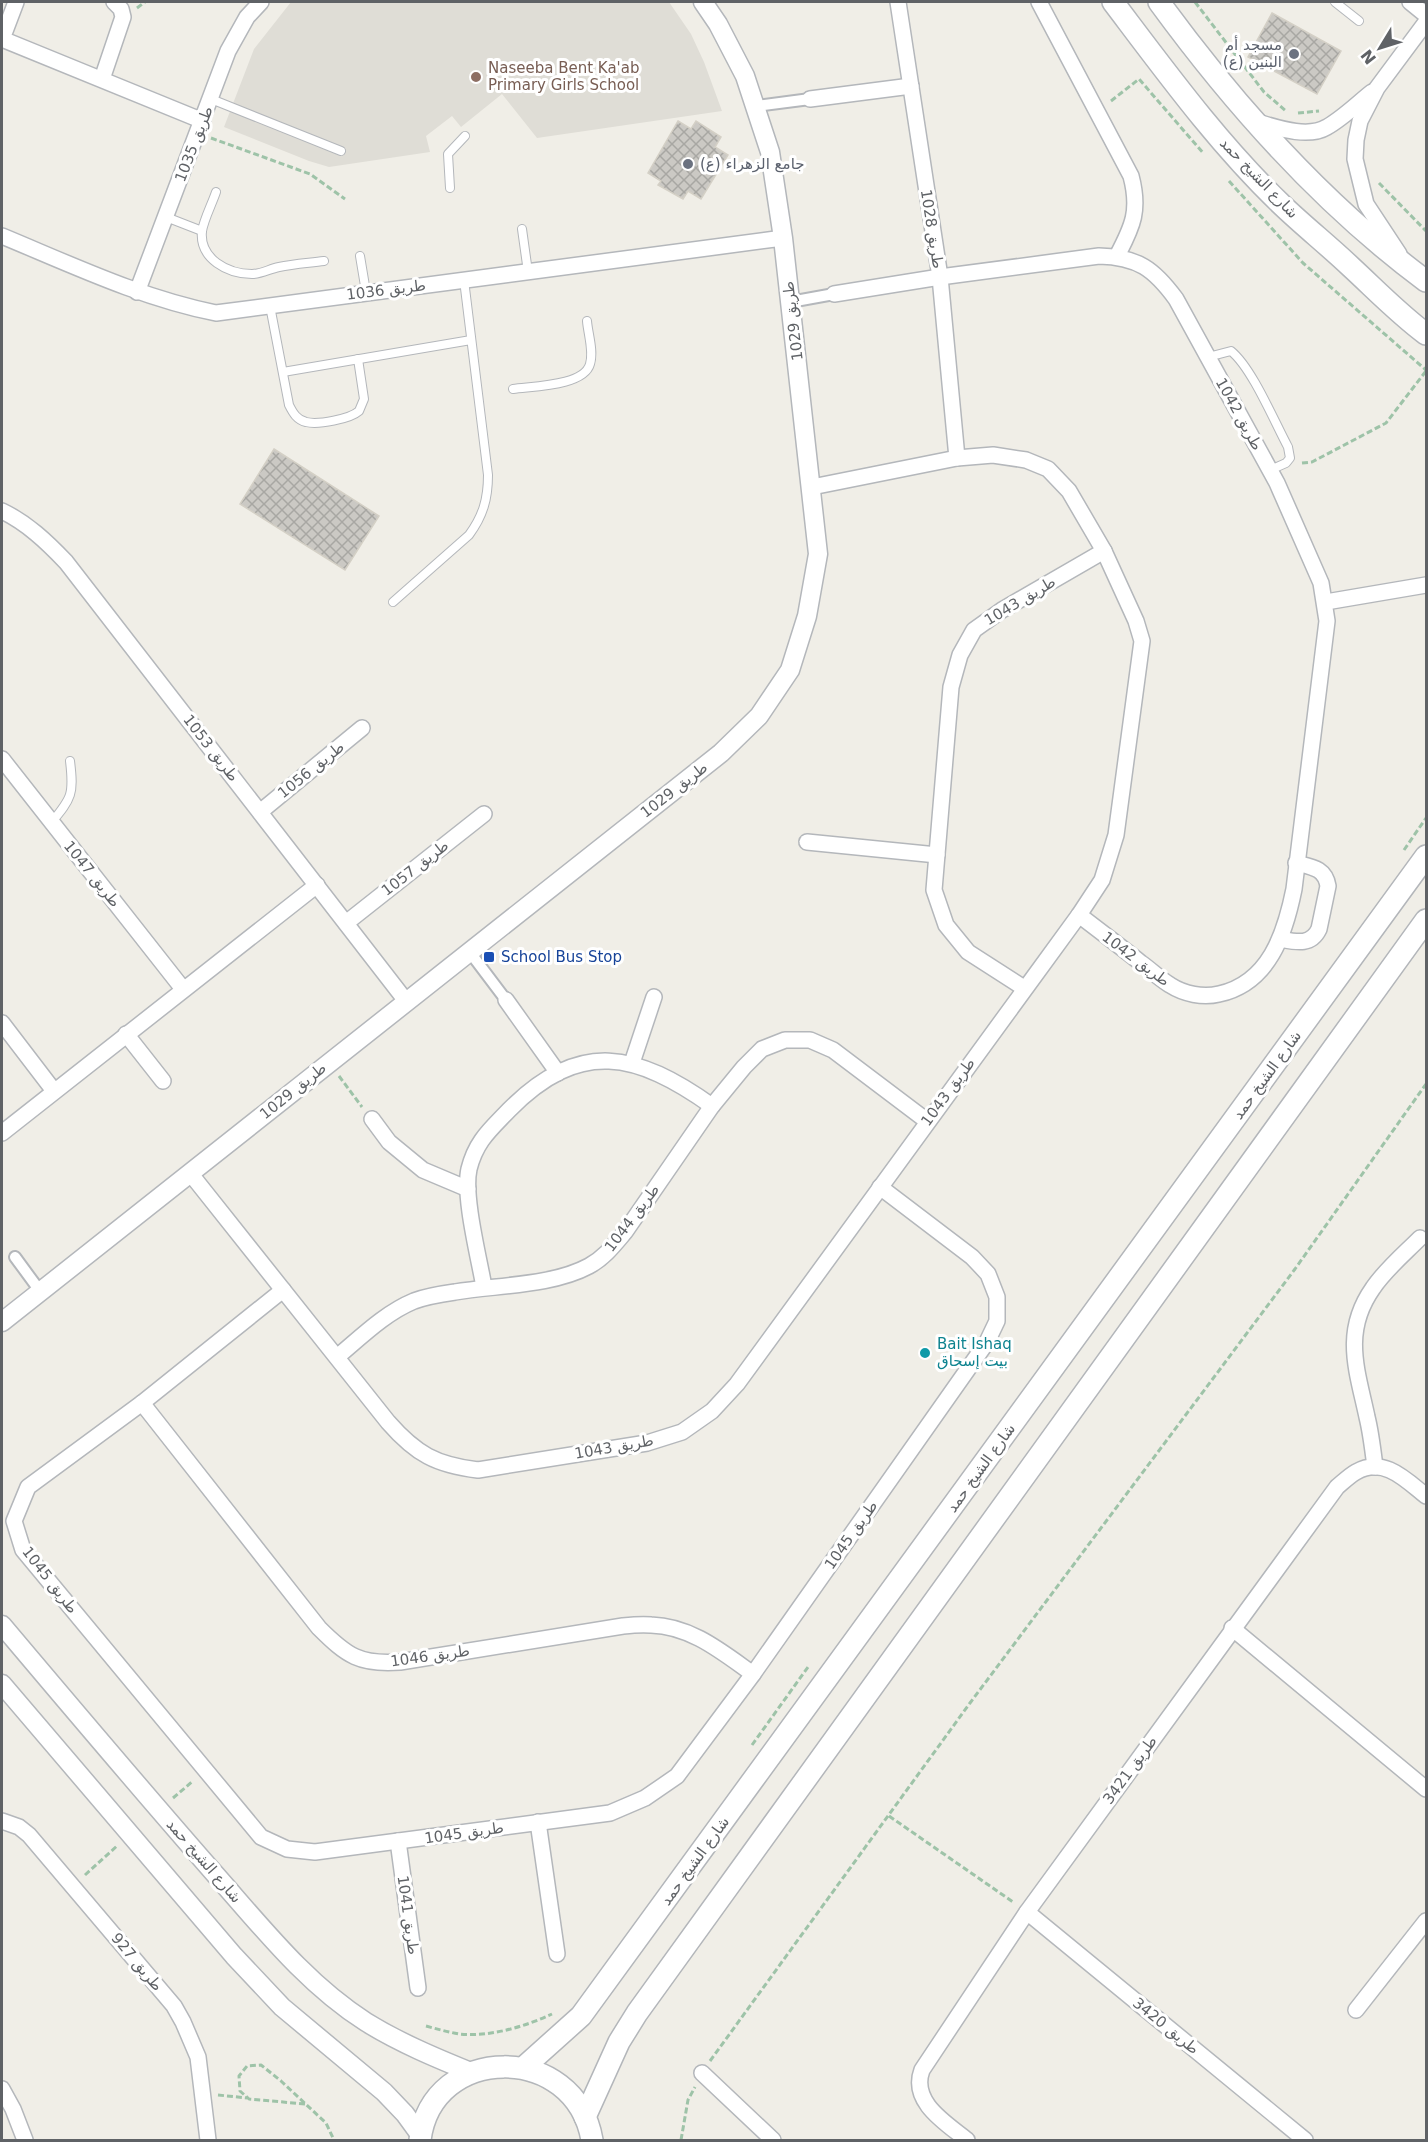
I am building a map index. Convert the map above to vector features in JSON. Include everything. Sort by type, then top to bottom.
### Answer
[{"type":"main road","name":"شارع الشيخ حمد","points":[[1113,2],[1228,148],[1283,206],[1404,317],[1426,334]]},
{"type":"main road","points":[[1159,2],[1253,120],[1337,206],[1426,281]]},
{"type":"main road","points":[[1404,317],[1426,340]]},
{"type":"main road","name":"شارع الشيخ حمد","points":[[523,2068],[581,2016],[599,1993],[1426,856]]},
{"type":"main road","points":[[585,2117],[619,2042],[637,2013],[1426,920]]},
{"type":"main road","points":[[420,2138],[428,2116],[439,2098],[454,2083],[472,2073],[506,2066],[542,2074],[560,2085],[574,2099],[585,2117],[592,2140]]},
{"type":"street","points":[[16,2],[2,39],[102,79],[200,127]]},
{"type":"street","points":[[102,79],[123,17],[121,9],[114,2]]},
{"type":"street","name":"طريق 1035","points":[[137,292],[228,51],[248,18],[261,2]]},
{"type":"street","name":"طريق 1029","points":[[2,1322],[721,753],[759,716],[790,670],[807,616],[818,554],[783,238],[770,152],[756,106],[745,76],[718,24],[703,2]]},
{"type":"street","name":"طريق 1028","points":[[898,2],[940,277],[957,458]]},
{"type":"street","points":[[1039,2],[1131,176],[1136,194],[1136,212],[1131,230],[1117,256]]},
{"type":"street","points":[[1410,2],[1426,15]]},
{"type":"street","points":[[1407,267],[1366,204],[1355,159],[1356,140],[1360,121],[1377,88],[1426,22]]},
{"type":"street","points":[[756,106],[911,87]]},
{"type":"street","points":[[1253,120],[1279,129],[1300,132],[1326,128],[1377,88]]},
{"type":"street","name":"طريق 1036","points":[[2,236],[137,292],[182,306],[216,313],[783,238]]},
{"type":"street","name":"طريق 1042","points":[[834,294],[1099,256],[1117,256],[1141,264],[1161,279],[1176,299],[1270,470],[1321,583],[1326,602],[1327,621],[1289,915],[1280,939],[1267,963],[1250,981],[1232,992],[1211,996],[1190,994],[1171,986],[1079,915]]},
{"type":"street","points":[[790,302],[834,294]]},
{"type":"street","name":"طريق 1043","points":[[190,1173],[406,1442],[427,1457],[452,1467],[478,1470],[647,1443],[682,1432],[718,1405],[737,1384],[1079,915],[1102,880],[1116,835],[1142,641],[1136,621],[1104,551],[1069,491],[1048,469],[1026,460],[993,455],[957,458],[812,487]]},
{"type":"street","name":"طريق 1053","points":[[2,511],[41,537],[66,562],[406,1001]]},
{"type":"street","name":"طريق 1043","points":[[1024,988],[968,952],[946,925],[934,890],[951,687],[960,655],[974,630],[1002,610],[1104,551]]},
{"type":"street","points":[[1326,602],[1426,585]]},
{"type":"street","name":"طريق 1056","points":[[260,812],[362,729]]},
{"type":"street","name":"طريق 1047","points":[[2,759],[183,989]]},
{"type":"street","name":"طريق 1057","points":[[346,923],[484,814]]},
{"type":"street","points":[[807,842],[937,855]]},
{"type":"street","points":[[1280,939],[1306,942],[1317,935],[1319,929],[1328,886],[1327,880],[1320,870],[1296,863]]},
{"type":"street","points":[[2,1133],[317,885]]},
{"type":"street","points":[[469,951],[558,1073]]},
{"type":"street","points":[[632,1063],[654,997]]},
{"type":"street","points":[[2,1023],[54,1091]]},
{"type":"street","points":[[126,1034],[163,1081]]},
{"type":"street","name":"طريق 1044","points":[[337,1357],[384,1318],[407,1305],[433,1296],[568,1276],[590,1266],[610,1251],[712,1106],[762,1049],[785,1040],[810,1040],[833,1050],[927,1121]]},
{"type":"street","points":[[484,1287],[468,1189],[469,1170],[480,1140],[525,1094],[558,1073],[593,1060],[632,1063],[655,1071],[681,1084],[712,1106]]},
{"type":"street","points":[[372,1119],[389,1142],[423,1170],[468,1189]]},
{"type":"street","name":"طريق 1045","points":[[283,1290],[142,1403],[28,1487],[14,1521],[23,1550],[261,1837],[287,1849],[315,1852],[610,1813],[645,1798],[677,1776],[753,1674],[987,1342],[997,1321],[997,1297],[988,1274],[972,1257],[880,1187]]},
{"type":"street","points":[[1424,1237],[1373,1287],[1362,1307],[1354,1333],[1353,1353],[1368,1420],[1375,1467],[1395,1470],[1426,1496]]},
{"type":"street","points":[[15,1257],[40,1291]]},
{"type":"street","name":"طريق 1046","points":[[142,1403],[319,1628],[337,1646],[356,1658],[378,1664],[400,1662],[623,1626],[653,1625],[682,1631],[710,1644],[753,1674]]},
{"type":"street","name":"طريق 3421","points":[[968,2140],[930,2110],[920,2092],[918,2080],[922,2070],[1027,1912],[1337,1487],[1357,1471],[1375,1467]]},
{"type":"street","name":"شارع الشيخ حمد","points":[[2,1625],[276,1944],[321,1988],[365,2021],[398,2041],[472,2073]]},
{"type":"street","points":[[1232,1628],[1426,1789]]},
{"type":"street","points":[[2,1684],[234,1956],[282,2007],[384,2092],[405,2114],[420,2138]]},
{"type":"street","name":"طريق 927","points":[[2,1821],[19,1827],[29,1835],[174,2006],[198,2057],[208,2140]]},
{"type":"street","points":[[538,1822],[557,1954]]},
{"type":"street","name":"طريق 1041","points":[[398,1841],[418,1988]]},
{"type":"street","name":"طريق 3420","points":[[1027,1912],[1305,2140]]},
{"type":"street","points":[[1356,2010],[1426,1921]]},
{"type":"street","points":[[702,2073],[774,2140]]},
{"type":"street","points":[[2,2089],[13,2109],[25,2140]]},
{"type":"lane","points":[[1335,2],[1359,21]]},
{"type":"lane","points":[[211,99],[341,151]]},
{"type":"lane","points":[[450,188],[448,154],[465,136]]},
{"type":"lane","points":[[216,192],[202,231],[207,254],[215,263],[238,272],[258,273],[278,267],[324,261]]},
{"type":"lane","points":[[166,217],[202,231]]},
{"type":"lane","points":[[522,229],[528,272]]},
{"type":"lane","points":[[360,256],[366,292]]},
{"type":"lane","points":[[393,602],[469,535],[487,500],[488,475],[464,280]]},
{"type":"lane","points":[[270,306],[292,413],[298,418],[306,422],[314,422],[348,417],[359,411],[364,399],[358,359]]},
{"type":"lane","points":[[513,389],[572,381],[582,376],[589,367],[591,356],[586,321]]},
{"type":"lane","points":[[283,372],[471,340]]},
{"type":"lane","points":[[1208,357],[1232,351],[1240,358],[1288,447],[1290,458],[1286,463],[1270,470]]},
{"type":"lane","points":[[51,824],[67,804],[71,794],[73,781],[70,760]]},
{"type":"path","points":[[1195,2],[1264,92],[1282,109],[1299,114],[1321,111],[1326,128]]},
{"type":"path","points":[[1096,112],[1139,79]]},
{"type":"path","points":[[200,127],[310,174],[345,199]]},
{"type":"path","points":[[1290,458],[1304,464],[1312,462],[1378,429],[1386,423],[1426,371]]},
{"type":"path","points":[[1402,852],[1426,818]]},
{"type":"path","points":[[329,1063],[372,1119]]},
{"type":"path","points":[[681,2140],[688,2100],[702,2073],[970,1703],[1295,1269],[1426,1084]]},
{"type":"path","points":[[750,1748],[810,1665]]},
{"type":"path","points":[[159,1810],[206,1770]]},
{"type":"path","points":[[890,1816],[1027,1912]]},
{"type":"path","points":[[72,1886],[131,1835]]},
{"type":"path","points":[[426,2026],[460,2034],[495,2032],[529,2025],[556,2012]]},
{"type":"path","points":[[249,2099],[240,2091],[239,2076],[247,2066],[261,2065],[326,2123],[334,2140]]},
{"type":"path","points":[[202,2098],[218,2096],[305,2104]]},
{"type":"shaded area","name":"Naseeba Bent Ka'ab Primary Girls School","points":[[291,2],[669,2],[691,34],[722,111],[537,138],[502,94],[461,127],[452,116],[426,136],[430,152],[329,167],[224,127],[254,49]]},
{"type":"building","name":"مسجد أم البنين (ع)","points":[[1272,13],[1341,51],[1317,94],[1248,57]]},
{"type":"building","name":"جامع الزهراء (ع)","points":[[678,121],[691,129],[696,121],[721,137],[715,147],[728,155],[701,199],[688,191],[683,199],[658,185],[661,181],[648,173]]},
{"type":"building","points":[[274,449],[379,516],[345,570],[240,504]]},
{"type":"place","name":"مسجد أم البنين (ع)","points":[[1294,54]]},
{"type":"place","name":"Naseeba Bent Ka'ab Primary Girls School","points":[[476,77]]},
{"type":"place","name":"جامع الزهراء (ع)","points":[[688,164]]},
{"type":"place","name":"School Bus Stop","points":[[489,957]]},
{"type":"place","name":"Bait Ishaq بيت إسحاق","points":[[925,1353]]}]
